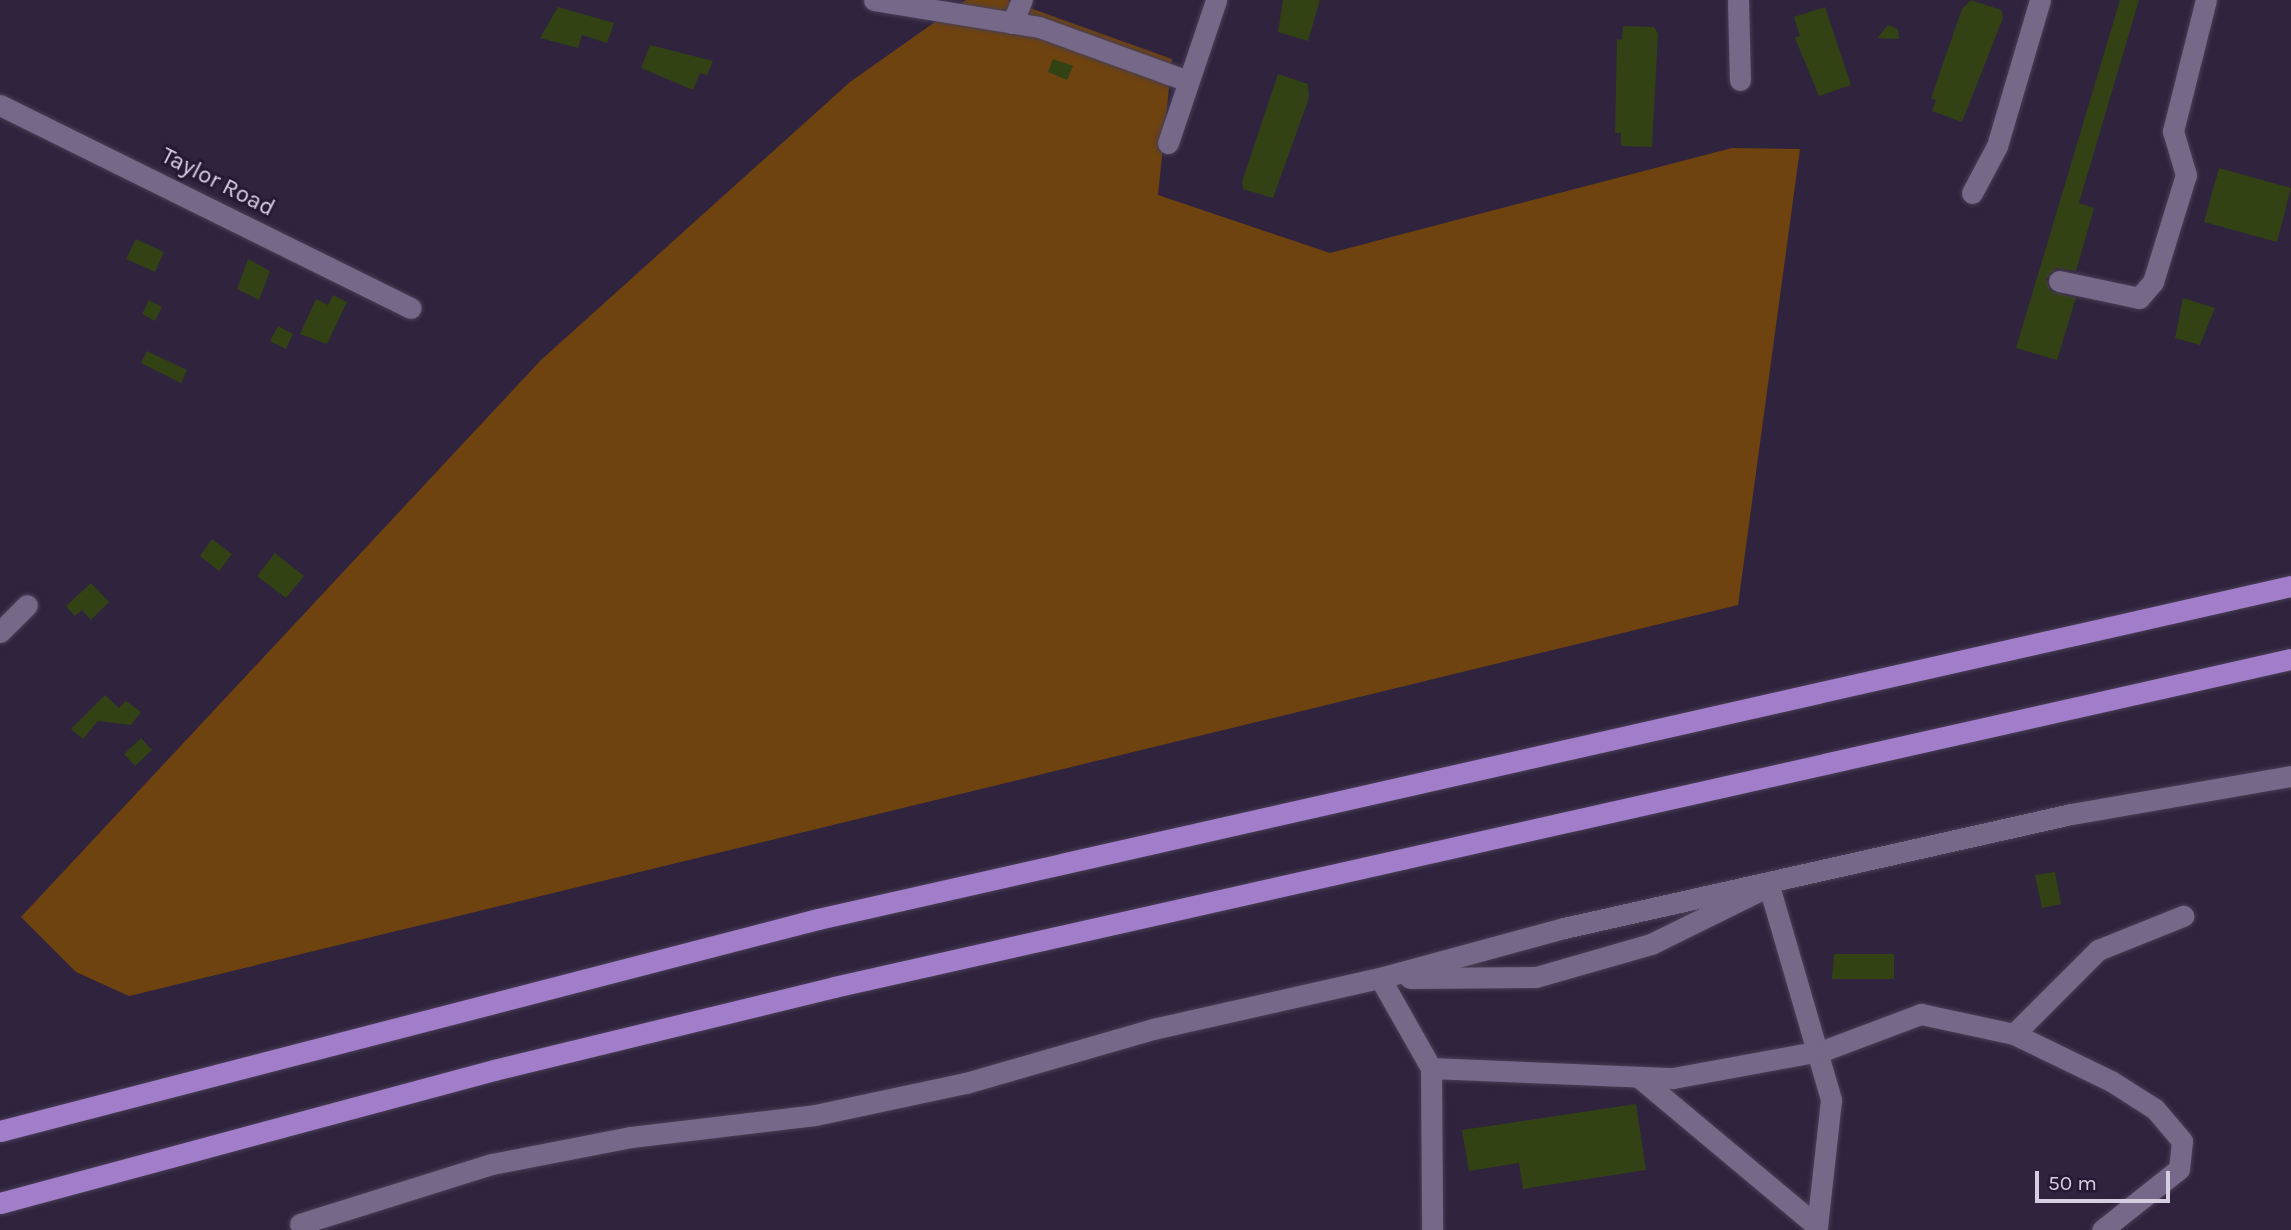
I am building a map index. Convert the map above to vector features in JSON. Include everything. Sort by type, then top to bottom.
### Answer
[{"type":"highway","points":[[0,1131],[818,919],[2291,586]]},
{"type":"highway","points":[[0,1203],[494,1070],[834,987],[2291,659]]},
{"type":"street","points":[[874,0],[1012,23],[1188,81]]},
{"type":"street","points":[[1012,23],[1021,0]]},
{"type":"street","points":[[1168,143],[1216,0]]},
{"type":"street","points":[[1738,0],[1740,80]]},
{"type":"street","points":[[1972,193],[1997,146],[2040,0]]},
{"type":"street","points":[[2059,281],[2135,298],[2153,282],[2186,175],[2173,131],[2206,0]]},
{"type":"street","name":"Taylor Road","points":[[0,105],[411,308]]},
{"type":"street","points":[[0,632],[27,606]]},
{"type":"street","points":[[300,1224],[492,1164],[631,1137],[815,1115],[953,1086],[1153,1029],[1380,978],[1564,928],[1769,886],[2071,814],[2291,776]]},
{"type":"street","points":[[1380,978],[1536,977],[1651,944],[1769,886]]},
{"type":"street","points":[[1769,886],[1831,1100],[1817,1229]]},
{"type":"street","points":[[2014,1034],[2098,950],[2183,916]]},
{"type":"street","points":[[1380,978],[1431,1068],[1432,1230]]},
{"type":"street","points":[[1431,1068],[1641,1079],[1760,1066],[1817,1052],[1921,1014],[2014,1034],[2133,1095],[2182,1141],[2179,1170],[2102,1230]]},
{"type":"street","points":[[1641,1079],[1817,1229]]},
{"type":"shaded area","points":[[966,0],[1008,0],[1172,59],[1158,195],[1330,253],[1732,148],[1800,149],[1738,605],[129,996],[76,972],[21,917],[541,360],[850,82]]},
{"type":"building","points":[[1283,0],[1320,0],[1308,41],[1278,32]]},
{"type":"building","points":[[1971,0],[2001,10],[2003,18],[1962,122],[1932,111],[1936,100],[1931,98],[1962,9]]},
{"type":"building","points":[[2120,0],[2139,0],[2079,203],[2094,208],[2076,271],[2056,268],[2046,279],[2051,291],[2076,298],[2057,360],[2016,348]]},
{"type":"building","points":[[558,7],[614,23],[607,43],[582,35],[578,48],[540,38]]},
{"type":"building","points":[[1825,7],[1851,85],[1819,96],[1795,38],[1800,36],[1794,17]]},
{"type":"building","points":[[1888,25],[1898,29],[1899,39],[1877,38]]},
{"type":"building","points":[[1623,26],[1654,27],[1658,34],[1652,147],[1621,146],[1621,133],[1615,133],[1617,39],[1622,40]]},
{"type":"building","points":[[650,45],[713,61],[707,75],[700,73],[693,90],[641,68]]},
{"type":"building","points":[[1053,59],[1073,66],[1067,80],[1048,72]]},
{"type":"building","points":[[1278,74],[1308,84],[1309,98],[1273,198],[1243,189],[1242,182]]},
{"type":"building","points":[[2219,168],[2291,188],[2277,242],[2204,222]]},
{"type":"building","points":[[136,239],[164,252],[155,272],[126,259]]},
{"type":"building","points":[[248,259],[270,271],[259,300],[237,289]]},
{"type":"building","points":[[333,295],[347,302],[327,344],[300,334],[316,299],[328,305]]},
{"type":"building","points":[[2183,298],[2215,308],[2200,345],[2175,338]]},
{"type":"building","points":[[149,300],[162,307],[155,321],[142,314]]},
{"type":"building","points":[[278,326],[293,334],[286,349],[270,341]]},
{"type":"building","points":[[147,351],[187,370],[181,383],[141,363]]},
{"type":"building","points":[[212,539],[232,554],[219,571],[200,556]]},
{"type":"building","points":[[275,553],[304,576],[286,598],[257,576]]},
{"type":"building","points":[[91,583],[109,602],[91,620],[82,610],[75,616],[66,606]]},
{"type":"building","points":[[105,695],[119,708],[126,701],[141,712],[131,725],[98,721],[83,739],[71,729]]},
{"type":"building","points":[[141,738],[152,750],[135,766],[124,754]]},
{"type":"building","points":[[2055,872],[2061,904],[2042,908],[2035,875]]},
{"type":"building","points":[[1834,954],[1894,954],[1894,979],[1832,979]]},
{"type":"building","points":[[1636,1104],[1646,1170],[1523,1189],[1519,1163],[1469,1171],[1462,1130]]}]
